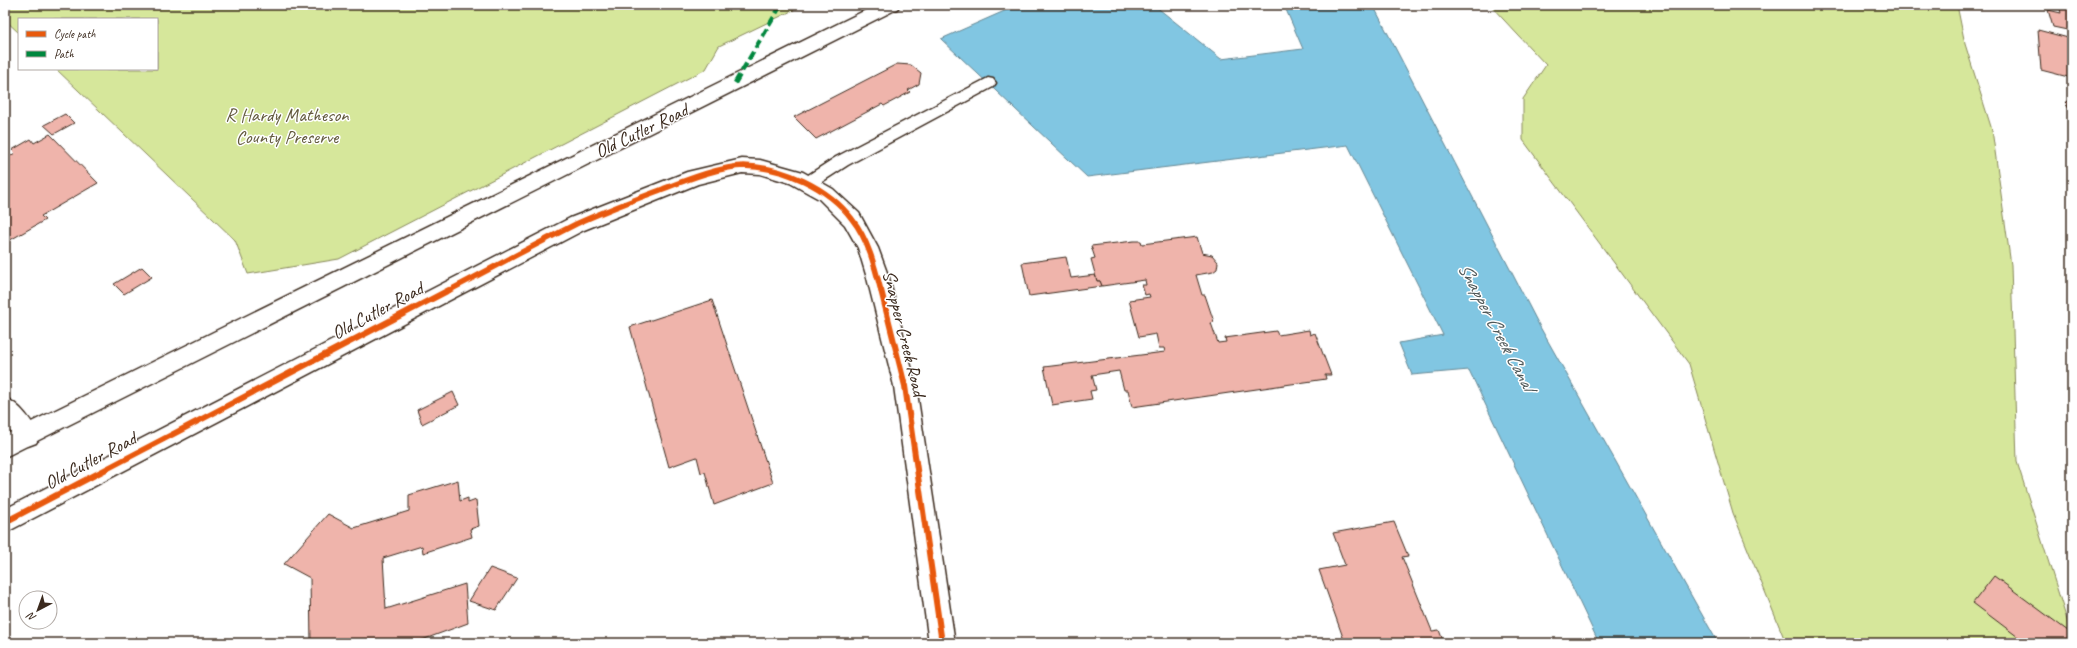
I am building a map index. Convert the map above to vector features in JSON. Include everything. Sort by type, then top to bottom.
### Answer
[{"type":"street","name":"Old Cutler Road","points":[[5,447],[891,5]]},
{"type":"street","name":"Old Cutler Road","points":[[5,522],[577,224],[647,194],[718,170],[742,166],[776,170]]},
{"type":"street","name":"Snapper Creek Road","points":[[776,170],[808,183],[836,203],[852,219],[868,248],[878,278],[905,386],[942,643]]},
{"type":"street","points":[[5,408],[28,436]]},
{"type":"lane","points":[[808,183],[842,161],[988,83]]},
{"type":"green space","name":"R Hardy Matheson County Preserve","points":[[5,5],[804,5],[719,46],[706,69],[339,259],[248,274],[235,240],[57,70],[158,70],[158,18],[18,18],[18,32],[5,20]]},
{"type":"green space","points":[[1490,5],[1957,5],[1965,44],[1992,130],[2011,265],[2017,462],[2072,636],[2072,643],[1786,643],[1733,513],[1689,364],[1523,140],[1523,99],[1546,65]]},
{"type":"water","name":"Snapper Creek Canal","points":[[1018,5],[1154,5],[1221,59],[1303,49],[1284,5],[1373,5],[1540,327],[1718,643],[1599,643],[1469,370],[1412,375],[1399,343],[1443,335],[1348,145],[1087,177],[941,39]]},
{"type":"building","points":[[2059,5],[2072,5],[2072,31],[2053,27],[2048,10],[2061,13]]},
{"type":"building","points":[[2038,30],[2072,39],[2072,78],[2041,70]]},
{"type":"building","points":[[897,64],[911,65],[921,73],[919,84],[908,90],[910,92],[884,106],[882,104],[816,139],[794,117]]},
{"type":"building","points":[[2066,101],[2072,102],[2072,121]]},
{"type":"building","points":[[65,114],[74,123],[54,134],[44,125]]},
{"type":"building","points":[[50,134],[98,183],[41,216],[45,220],[5,243],[5,159],[15,153],[12,150],[31,139],[34,143]]},
{"type":"building","points":[[1197,237],[1202,253],[1212,255],[1218,262],[1217,269],[1213,272],[1196,275],[1202,295],[1205,295],[1214,322],[1211,323],[1218,343],[1226,342],[1225,338],[1276,331],[1278,335],[1309,330],[1310,335],[1315,333],[1331,375],[1325,375],[1326,379],[1132,407],[1128,390],[1124,390],[1119,371],[1092,375],[1096,390],[1090,391],[1092,399],[1052,405],[1044,367],[1165,352],[1164,348],[1159,348],[1156,334],[1139,337],[1129,300],[1150,297],[1149,294],[1145,295],[1142,285],[1146,285],[1145,280],[1102,286],[1100,281],[1097,281],[1091,259],[1095,258],[1091,246],[1134,241],[1141,241],[1142,244]]},
{"type":"building","points":[[1066,257],[1071,278],[1095,275],[1097,281],[1100,281],[1102,286],[1029,296],[1022,263]]},
{"type":"building","points":[[142,267],[152,277],[124,294],[114,284]]},
{"type":"building","points":[[712,300],[773,483],[714,505],[705,472],[701,473],[697,457],[669,467],[630,327]]},
{"type":"building","points":[[453,392],[459,405],[422,424],[417,410]]},
{"type":"building","points":[[458,480],[460,501],[468,498],[468,503],[476,500],[479,526],[470,529],[472,537],[423,553],[422,546],[383,558],[386,609],[465,584],[468,623],[414,643],[311,643],[310,578],[284,564],[328,514],[354,528],[409,511],[409,495]]},
{"type":"building","points":[[1394,522],[1408,556],[1402,557],[1432,631],[1439,630],[1444,643],[1345,643],[1319,570],[1345,565],[1333,533]]},
{"type":"building","points":[[490,568],[517,578],[496,610],[469,601]]},
{"type":"building","points":[[1994,576],[2072,634],[2072,643],[2026,643],[1973,603]]},
{"type":"marked path","points":[[735,83],[781,5]]},
{"type":"cycle path","points":[[5,522],[577,224],[616,207],[694,177],[742,166],[760,167],[796,177],[826,194],[852,219],[868,248],[878,278],[905,386],[942,643]]}]
